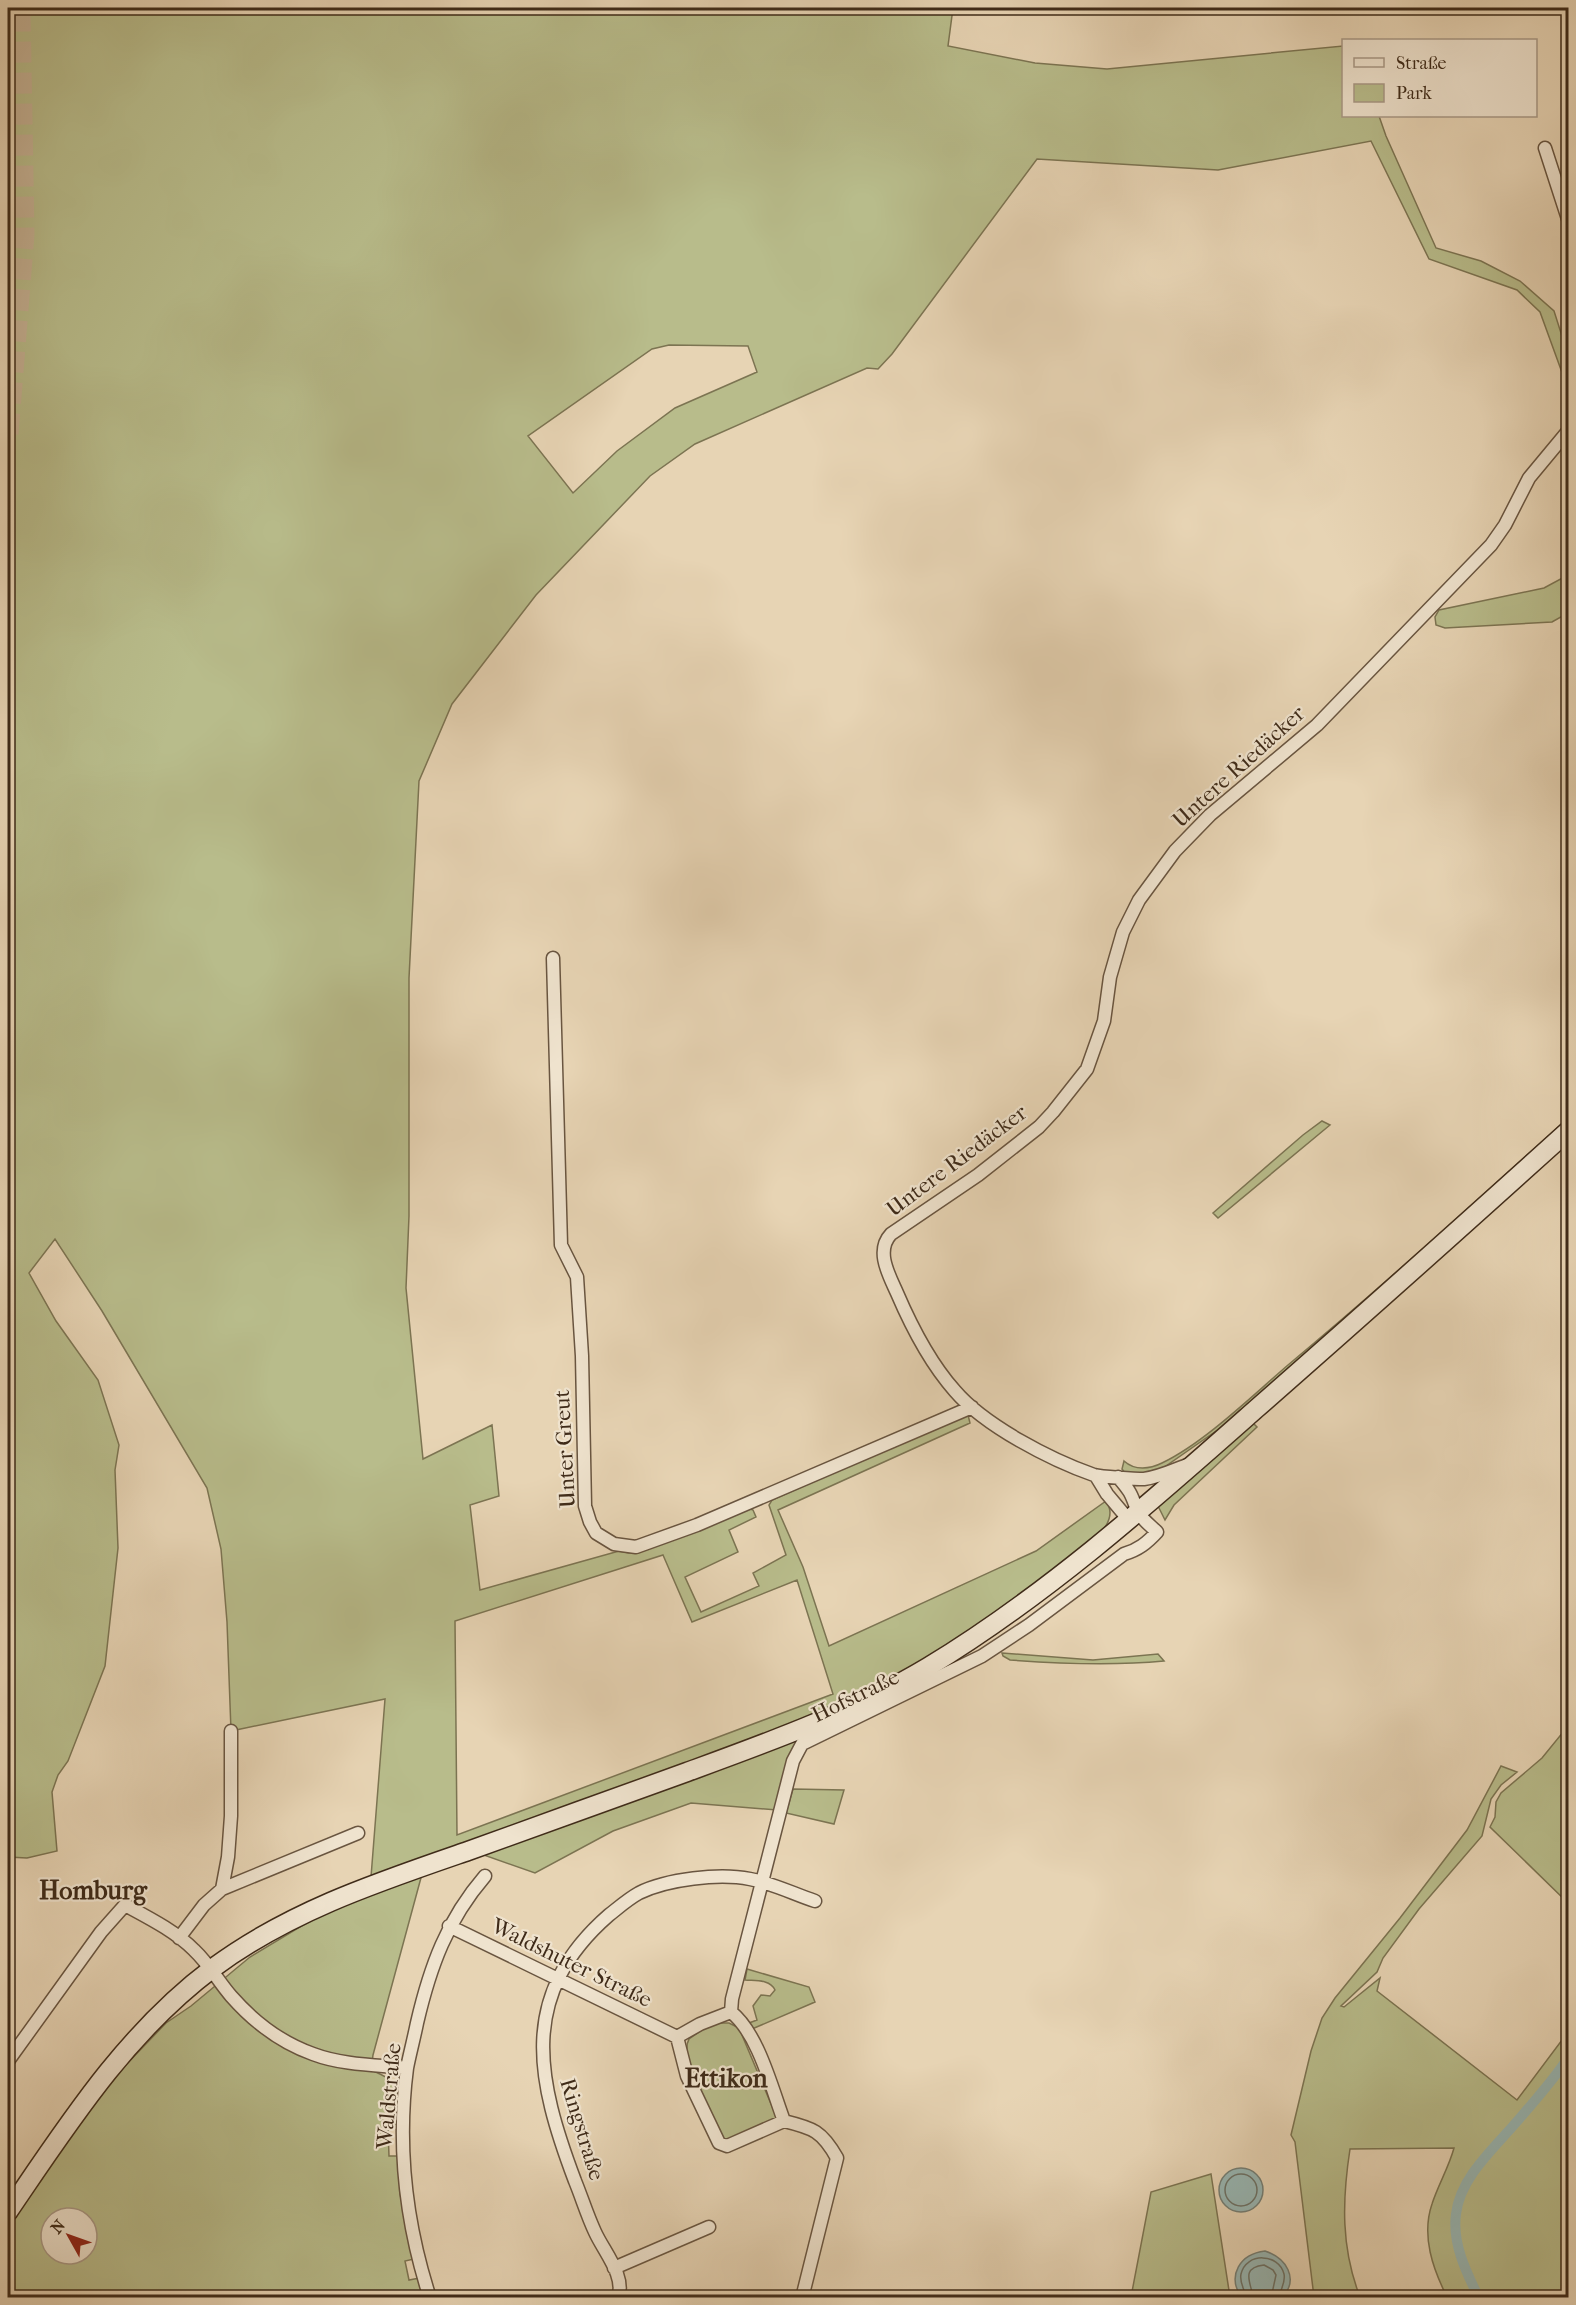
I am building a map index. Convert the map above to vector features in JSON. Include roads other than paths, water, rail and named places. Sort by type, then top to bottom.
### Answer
[{"type":"main road","points":[[8,2212],[87,2096],[120,2056],[158,2016],[212,1969],[265,1932],[361,1888],[759,1746],[885,1691],[927,1667],[1012,1612],[1133,1516],[1569,1131]]},
{"type":"street","points":[[1545,148],[1569,219]]},
{"type":"street","name":"Untere Riedäcker","points":[[1197,1461],[1144,1479],[1096,1476],[1015,1438],[972,1407],[956,1392],[932,1362],[905,1313],[885,1265],[884,1245],[888,1238],[978,1175],[1039,1127],[1053,1112],[1087,1069],[1104,1021],[1110,977],[1123,932],[1139,900],[1175,851],[1210,814],[1317,725],[1491,545],[1505,525],[1529,478],[1542,459],[1569,431]]},
{"type":"street","name":"Unter Greut","points":[[553,958],[561,1245],[577,1277],[585,1506],[596,1533],[614,1544],[636,1547],[697,1525],[972,1407]]},
{"type":"street","points":[[1096,1476],[1107,1494],[1133,1516],[1136,1502],[1118,1477]]},
{"type":"street","name":"Hofstraße","points":[[731,2012],[732,1998],[764,1883],[793,1761],[802,1744],[982,1656],[1039,1618],[1124,1554],[1147,1543],[1157,1532],[1133,1516]]},
{"type":"street","points":[[222,1889],[228,1857],[231,1816],[231,1731]]},
{"type":"street","points":[[179,1938],[204,1905],[222,1889],[358,1833]]},
{"type":"street","name":"Waldstraße","points":[[430,2298],[415,2248],[404,2162],[407,2068],[429,1976],[449,1926],[466,1897],[485,1876]]},
{"type":"street","name":"Ringstraße","points":[[618,2298],[621,2283],[584,2206],[552,2115],[542,2066],[543,2028],[559,1979],[576,1950],[616,1909],[639,1893],[669,1883],[700,1878],[749,1879],[815,1901]]},
{"type":"street","points":[[8,2061],[101,1932],[126,1905],[196,1951],[231,1996],[254,2019],[277,2036],[313,2054],[349,2063],[407,2068]]},
{"type":"street","name":"Waldshuter Straße","points":[[449,1926],[677,2037]]},
{"type":"street","points":[[784,2121],[756,2048],[738,2017],[731,2012],[700,2024],[677,2037],[687,2076],[719,2143],[727,2146],[784,2121],[821,2134],[837,2158],[802,2298]]},
{"type":"street","points":[[614,2268],[710,2227]]},
{"type":"water","points":[[1241,2168],[1257,2174],[1263,2190],[1257,2206],[1241,2212],[1225,2206],[1219,2190],[1225,2174]]},
{"type":"water","points":[[1265,2251],[1279,2258],[1288,2270],[1290,2283],[1288,2290],[1283,2297],[1241,2297],[1235,2281],[1238,2267],[1249,2256]]},
{"type":"waterway","points":[[1479,2298],[1458,2246],[1455,2225],[1459,2201],[1478,2166],[1542,2093],[1568,2058]]},
{"type":"tunnel","points":[[8,434],[24,234],[20,8]]},
{"type":"district","name":"Homburg","points":[[93,1890]]},
{"type":"district","name":"Ettikon","points":[[726,2078]]}]
